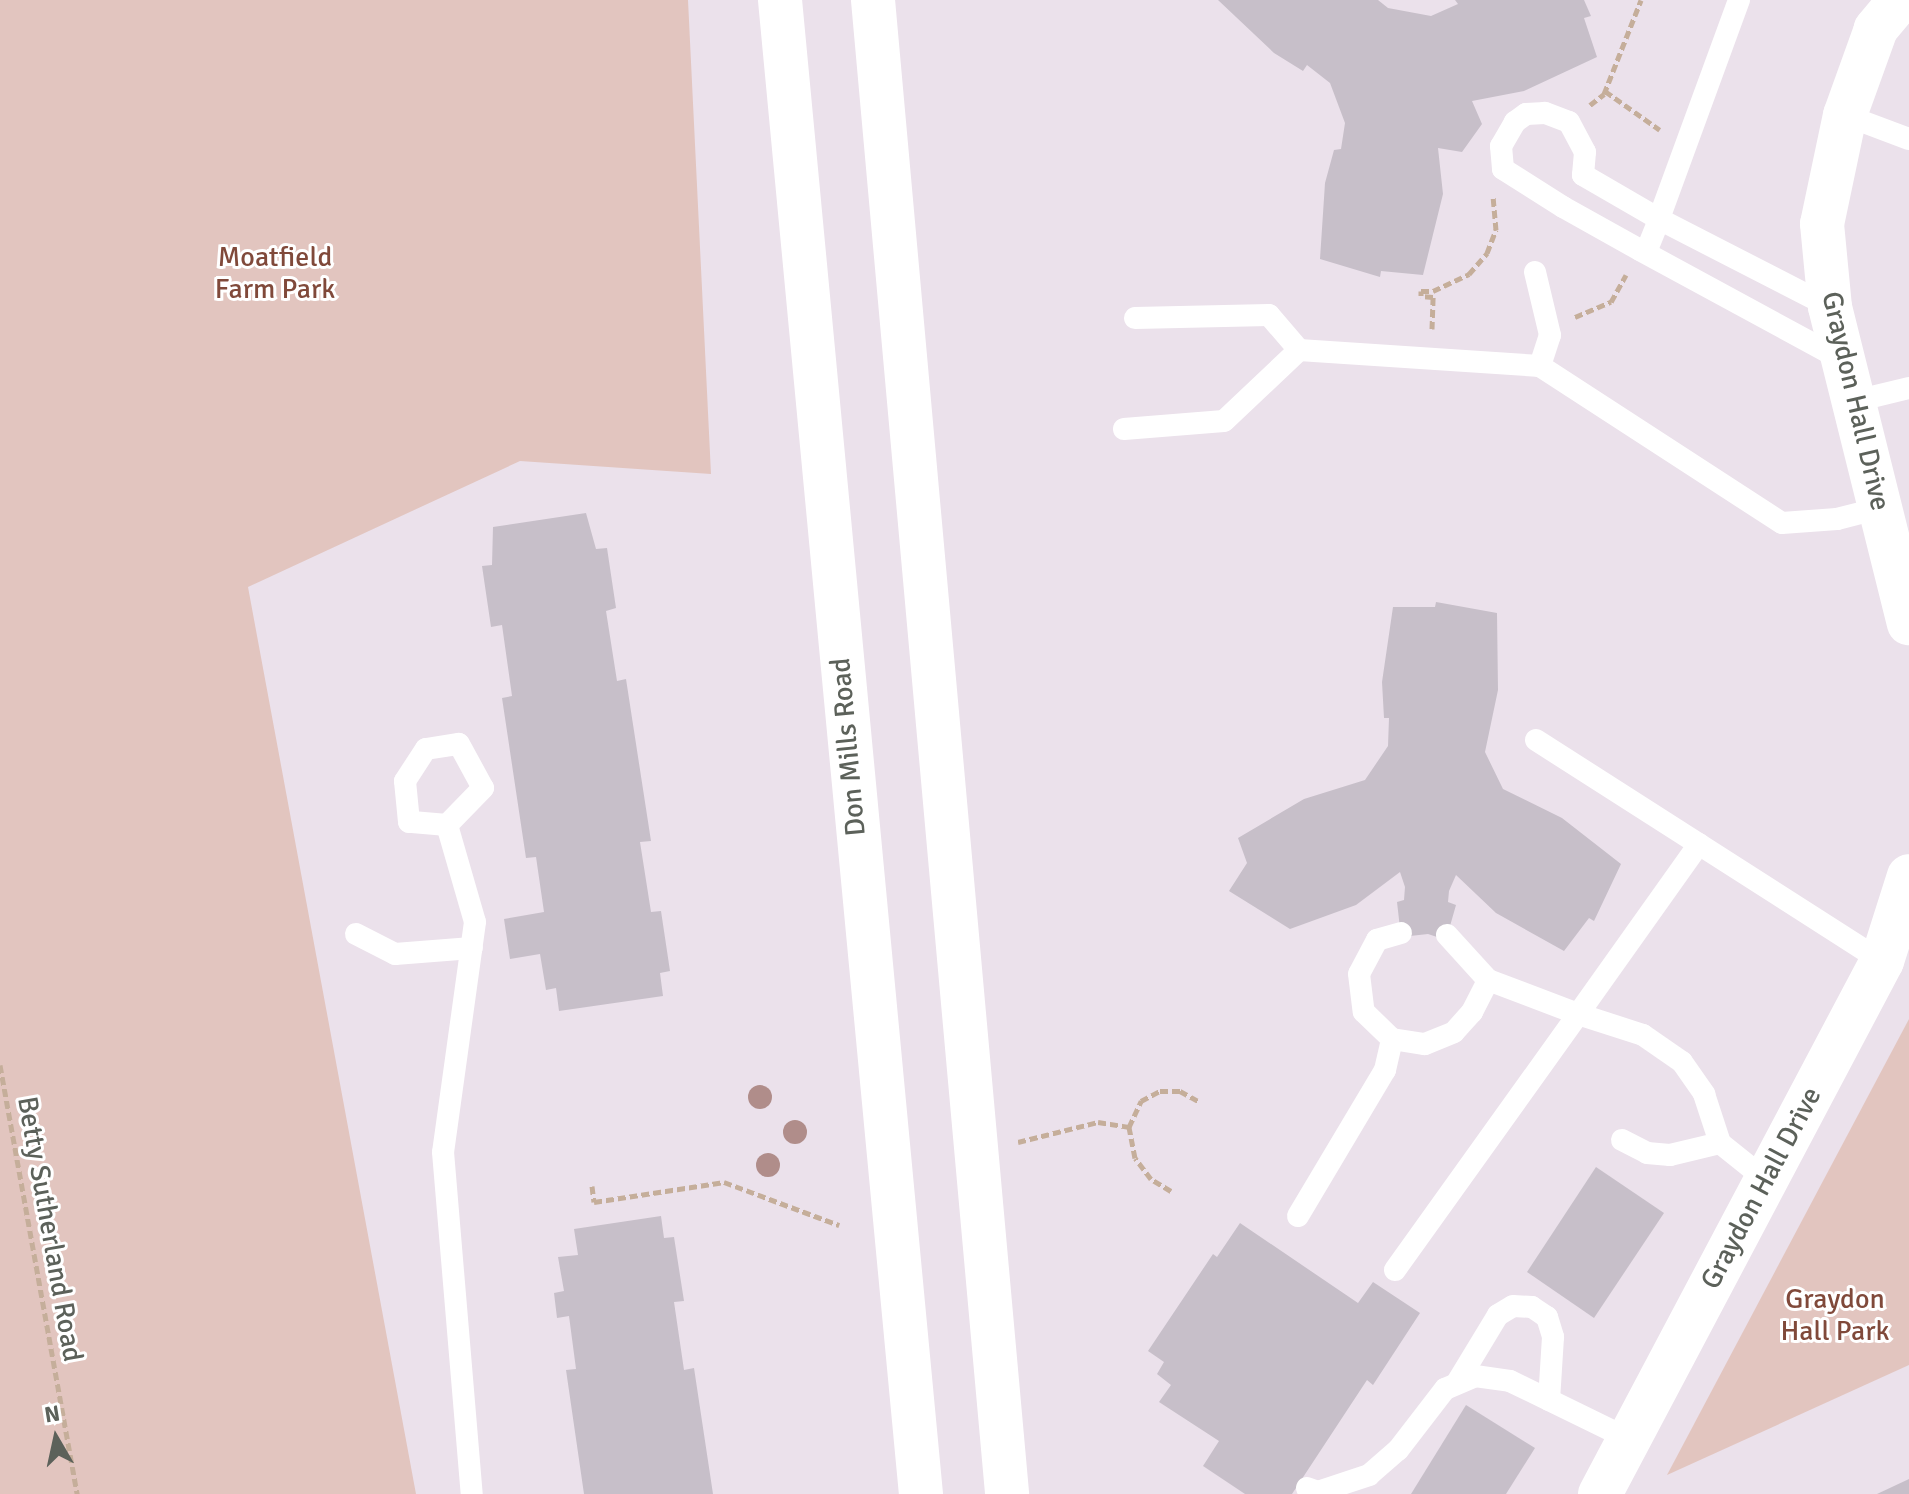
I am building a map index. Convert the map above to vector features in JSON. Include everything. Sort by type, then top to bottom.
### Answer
[{"type":"main road","name":"Don Mills Road","points":[[780,0],[921,1494]]},
{"type":"main road","points":[[873,0],[1007,1494]]},
{"type":"main road","name":"Graydon Hall Drive","points":[[1900,0],[1876,29],[1845,115],[1822,224],[1830,307],[1841,359],[1909,623]]},
{"type":"main road","name":"Graydon Hall Drive","points":[[1600,1494],[1882,961],[1909,876]]},
{"type":"lane","points":[[1638,260],[1659,219],[1739,0]]},
{"type":"lane","points":[[1563,207],[1583,175],[1585,152],[1569,122],[1545,113],[1526,114],[1505,136],[1503,169],[1638,260],[1841,359]]},
{"type":"lane","points":[[1845,115],[1909,139]]},
{"type":"lane","points":[[1583,175],[1659,219],[1830,307]]},
{"type":"lane","points":[[1535,272],[1548,328],[1540,366]]},
{"type":"lane","points":[[1135,318],[1269,315],[1299,350],[1540,366],[1782,523],[1837,519],[1880,508]]},
{"type":"lane","points":[[1124,429],[1224,421],[1299,350]]},
{"type":"lane","points":[[1851,402],[1909,388]]},
{"type":"lane","points":[[1536,740],[1882,961]]},
{"type":"lane","points":[[447,825],[475,922],[443,1152],[472,1494]]},
{"type":"lane","points":[[1395,1270],[1699,844]]},
{"type":"lane","points":[[1401,933],[1377,940],[1359,974],[1364,1012],[1392,1039],[1425,1044],[1454,1032],[1472,1012],[1488,980]]},
{"type":"lane","points":[[356,934],[395,954],[472,948]]},
{"type":"lane","points":[[1447,935],[1488,980],[1643,1035],[1682,1062],[1704,1094],[1720,1143],[1765,1179]]},
{"type":"lane","points":[[1298,1216],[1385,1070],[1392,1039]]},
{"type":"lane","points":[[1622,1140],[1647,1153],[1670,1155],[1720,1143]]},
{"type":"lane","points":[[1458,1381],[1498,1315],[1513,1306],[1532,1307],[1547,1317],[1553,1337],[1549,1400]]},
{"type":"lane","points":[[1307,1488],[1318,1492],[1369,1475],[1398,1450],[1445,1389],[1458,1381],[1492,1376],[1629,1439]]},
{"type":"path","points":[[1582,111],[1605,91],[1641,0]]},
{"type":"path","points":[[1605,91],[1686,148]]},
{"type":"path","points":[[1433,297],[1421,296],[1421,291],[1433,291],[1469,274],[1487,253],[1496,230],[1495,191]]},
{"type":"path","points":[[1548,328],[1611,302],[1638,260]]},
{"type":"path","name":"Betty Sutherland Road","points":[[0,1065],[77,1494]]},
{"type":"path","points":[[1171,1191],[1151,1179],[1135,1158],[1129,1127],[1141,1101],[1160,1091],[1180,1091],[1198,1101]]},
{"type":"path","points":[[1015,1142],[1098,1122],[1129,1127]]},
{"type":"path","points":[[592,1186],[594,1202],[724,1182],[839,1225]]},
{"type":"green space","name":"Moatfield Farm Park","points":[[0,0],[688,0],[711,474],[520,461],[248,587],[416,1494],[0,1494]]},
{"type":"green space","name":"Graydon Hall Park","points":[[1909,1019],[1909,1365],[1667,1475]]},
{"type":"building","points":[[1218,0],[1378,0],[1388,8],[1431,16],[1458,4],[1455,0],[1584,0],[1591,16],[1584,18],[1597,57],[1524,91],[1472,101],[1482,124],[1462,152],[1438,148],[1443,194],[1423,275],[1381,271],[1380,277],[1320,259],[1325,183],[1334,150],[1341,149],[1345,123],[1330,83],[1307,65],[1303,71],[1274,53]]},
{"type":"building","points":[[586,513],[596,549],[607,548],[616,608],[606,611],[617,681],[626,679],[651,841],[640,842],[651,912],[661,911],[670,971],[660,973],[663,996],[559,1011],[556,988],[546,990],[540,954],[510,959],[504,919],[544,912],[536,857],[526,858],[502,698],[512,696],[502,625],[491,627],[482,566],[492,565],[493,527]]},
{"type":"building","points":[[1436,602],[1497,613],[1498,690],[1485,752],[1503,789],[1562,818],[1621,864],[1594,921],[1589,918],[1564,951],[1496,913],[1456,875],[1448,902],[1456,905],[1446,940],[1428,934],[1401,937],[1397,902],[1404,900],[1405,887],[1400,872],[1356,905],[1290,929],[1229,891],[1247,863],[1238,838],[1304,799],[1365,780],[1388,746],[1389,718],[1384,718],[1382,682],[1393,607],[1435,607]]},
{"type":"building","points":[[1596,1167],[1664,1213],[1594,1318],[1527,1272]]},
{"type":"building","points":[[661,1216],[664,1238],[674,1237],[684,1301],[674,1302],[684,1370],[694,1368],[713,1494],[584,1494],[566,1370],[576,1369],[569,1316],[557,1318],[554,1293],[564,1291],[558,1257],[578,1255],[574,1229]]},
{"type":"building","points":[[1240,1223],[1358,1303],[1373,1282],[1420,1313],[1373,1385],[1367,1380],[1292,1494],[1245,1494],[1203,1466],[1219,1441],[1159,1402],[1171,1385],[1157,1374],[1164,1362],[1148,1351],[1213,1254],[1217,1257]]},
{"type":"building","points":[[1466,1405],[1535,1448],[1506,1494],[1411,1494]]},
{"type":"building","points":[[1909,1479],[1909,1494],[1877,1494]]}]
